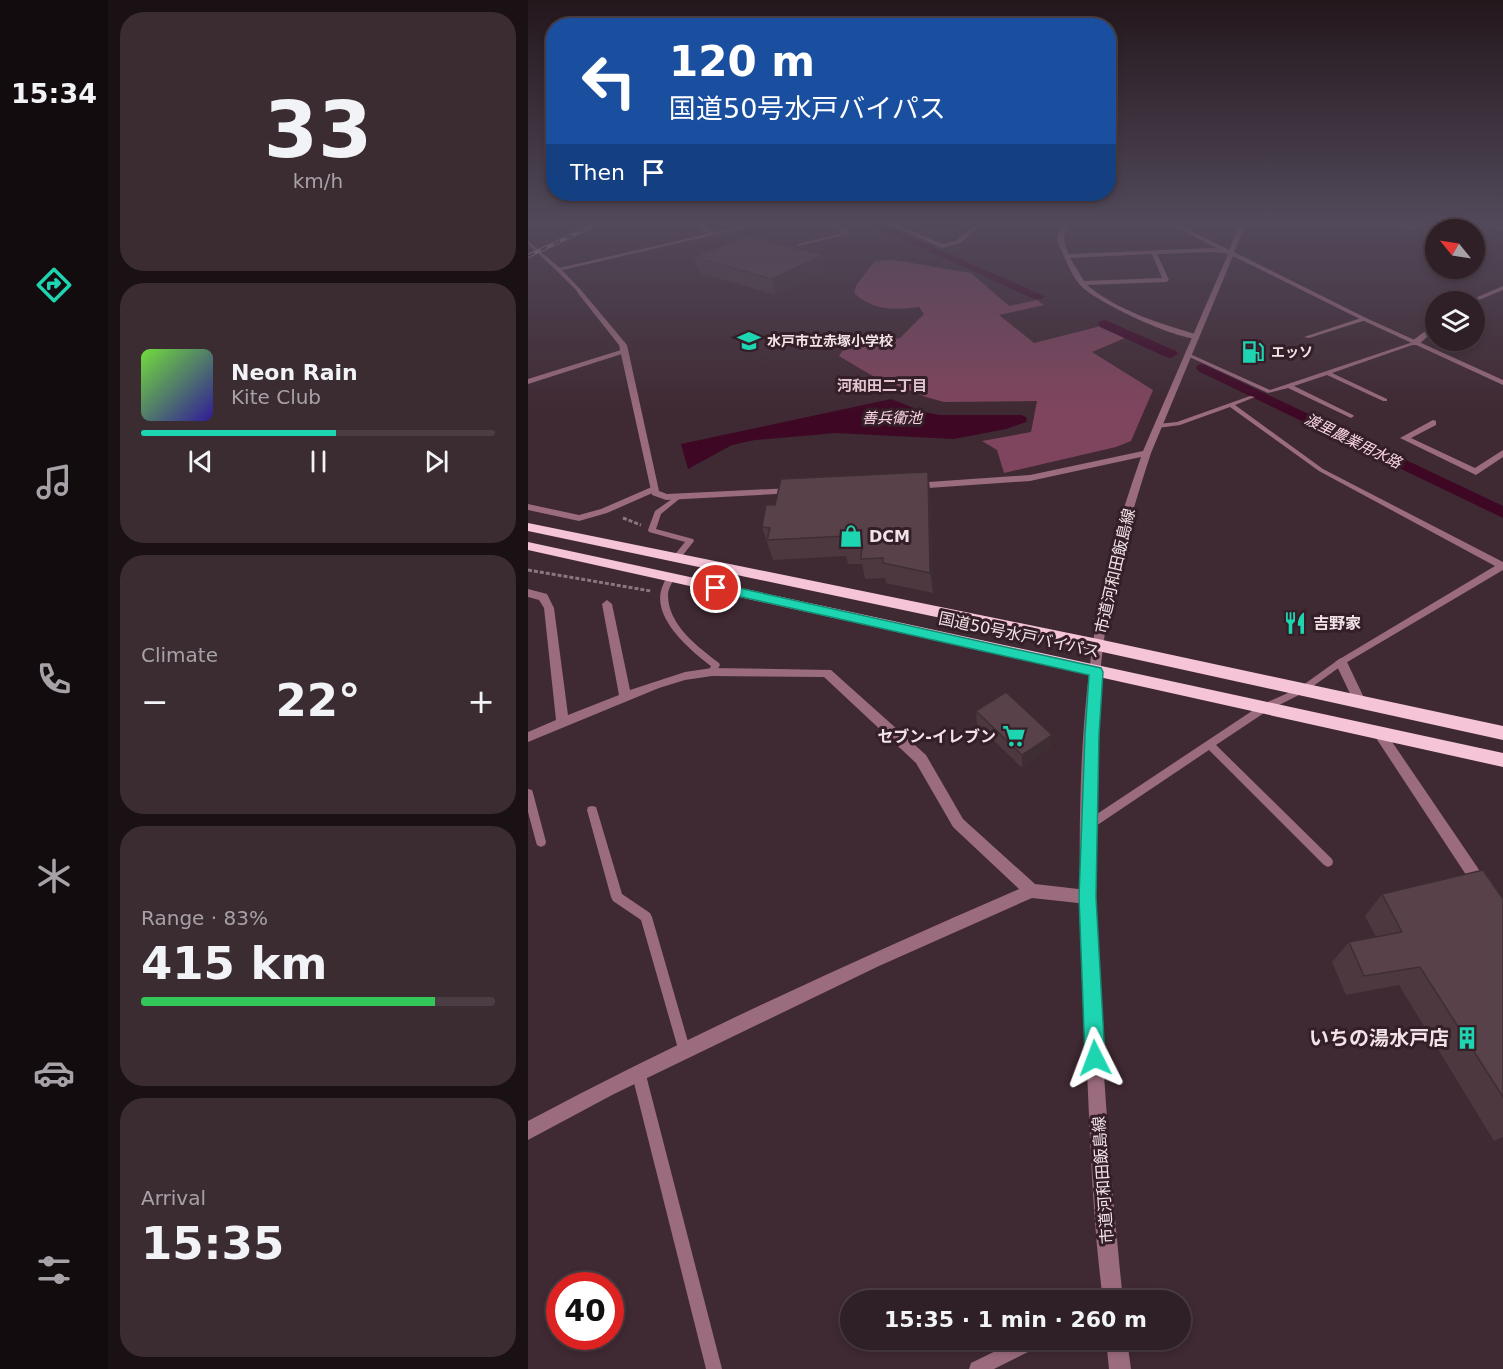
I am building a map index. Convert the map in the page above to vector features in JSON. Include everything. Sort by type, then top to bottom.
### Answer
[{"type":"highway","name":"国道50号水戸バイパス","points":[[528,527],[1098,645],[1503,733]]},
{"type":"highway","name":"国道50号水戸バイパス","points":[[528,546],[1503,760]]},
{"type":"street","points":[[574,286],[616,334],[624,352],[655,493],[679,496],[797,491]]},
{"type":"street","points":[[1084,286],[1118,306],[1176,331],[1196,337]]},
{"type":"street","name":"市道河和田飯島線","points":[[1109,1290],[1087,897],[1098,645],[1117,549],[1147,453],[1216,286]]},
{"type":"street","points":[[1298,286],[1503,383]]},
{"type":"street","points":[[1485,295],[1503,288]]},
{"type":"street","points":[[1415,343],[1425,334]]},
{"type":"street","points":[[528,382],[624,352]]},
{"type":"street","points":[[1433,423],[1404,438],[1476,472],[1503,453]]},
{"type":"street","points":[[903,486],[1010,481],[1147,453]]},
{"type":"street","points":[[528,507],[579,518],[604,511],[654,489]]},
{"type":"street","points":[[528,593],[543,597],[549,608],[563,723]]},
{"type":"street","points":[[607,604],[625,697]]},
{"type":"street","points":[[1341,662],[1360,702]]},
{"type":"street","points":[[528,737],[625,697],[685,676],[712,672],[827,673],[921,759],[958,823],[1032,891]]},
{"type":"street","points":[[1380,734],[1488,896]]},
{"type":"street","points":[[528,1131],[873,960],[1032,891],[1087,897]]},
{"type":"street","points":[[1118,1350],[1120,1369]]},
{"type":"lane","points":[[1307,337],[1364,319]]},
{"type":"lane","points":[[1188,355],[1270,392],[1415,343]]},
{"type":"lane","points":[[1328,373],[1385,400]]},
{"type":"lane","points":[[1289,386],[1351,417]]},
{"type":"lane","points":[[1158,426],[1178,424],[1252,397]]},
{"type":"lane","points":[[1231,405],[1321,470],[1502,566]]},
{"type":"lane","points":[[676,558],[690,541],[652,530],[658,513],[679,496]]},
{"type":"lane","points":[[1089,825],[1264,708],[1302,690],[1341,662],[1502,566]]},
{"type":"lane","points":[[671,577],[664,593],[667,609],[680,634],[692,648],[716,665],[712,672]]},
{"type":"lane","points":[[1210,745],[1328,862]]},
{"type":"lane","points":[[528,793],[541,842]]},
{"type":"lane","points":[[592,810],[617,897],[646,917],[685,1052]]},
{"type":"lane","points":[[639,1075],[714,1369]]},
{"type":"lane","points":[[977,1369],[1014,1350]]},
{"type":"path","points":[[604,511],[652,530]]},
{"type":"path","points":[[528,570],[664,593]]},
{"type":"shaded area","points":[[856,286],[986,286],[1009,306],[1037,300],[1044,305],[999,315],[1034,343],[1101,326],[1125,338],[1092,352],[1153,390],[1131,441],[1116,447],[1004,473],[997,450],[982,441],[1031,432],[1037,401],[944,402],[871,375],[839,356],[842,351],[900,338],[924,314],[919,307],[893,309],[877,306],[854,293]]},
{"type":"water","name":"善兵衛池","points":[[891,399],[924,412],[939,415],[1022,415],[1027,418],[1026,422],[1006,429],[954,439],[836,433],[755,440],[732,445],[688,469],[681,444]]},
{"type":"building","name":"DCM","points":[[928,472],[930,573],[883,563],[883,558],[861,559],[862,544],[844,544],[846,536],[767,540],[770,528],[762,527],[766,505],[775,505],[781,479]]},
{"type":"building","points":[[1006,692],[1052,735],[1022,755],[976,711]]},
{"type":"building","name":"いちの湯水戸店","points":[[1483,870],[1503,899],[1503,1097],[1420,967],[1364,976],[1349,942],[1402,932],[1382,894]]},
{"type":"waterway","name":"渡里農業用水路","points":[[1015,286],[1038,296]]},
{"type":"waterway","name":"渡里農業用水路","points":[[1105,324],[1171,354]]},
{"type":"waterway","name":"渡里農業用水路","points":[[1203,368],[1503,513]]},
{"type":"place","name":"水戸市立赤塚小学校","points":[[749,341]]},
{"type":"place","name":"エッソ","points":[[1253,352]]},
{"type":"place","name":"DCM","points":[[851,536]]},
{"type":"place","name":"吉野家","points":[[1295,623]]},
{"type":"place","name":"セブン-イレブン","points":[[1014,736]]},
{"type":"place","name":"いちの湯水戸店","points":[[1467,1038]]},
{"type":"district","name":"河和田二丁目","points":[[882,386]]},
{"type":"route","points":[[716,588],[1096,672],[1087,897],[1095,1058]]}]
